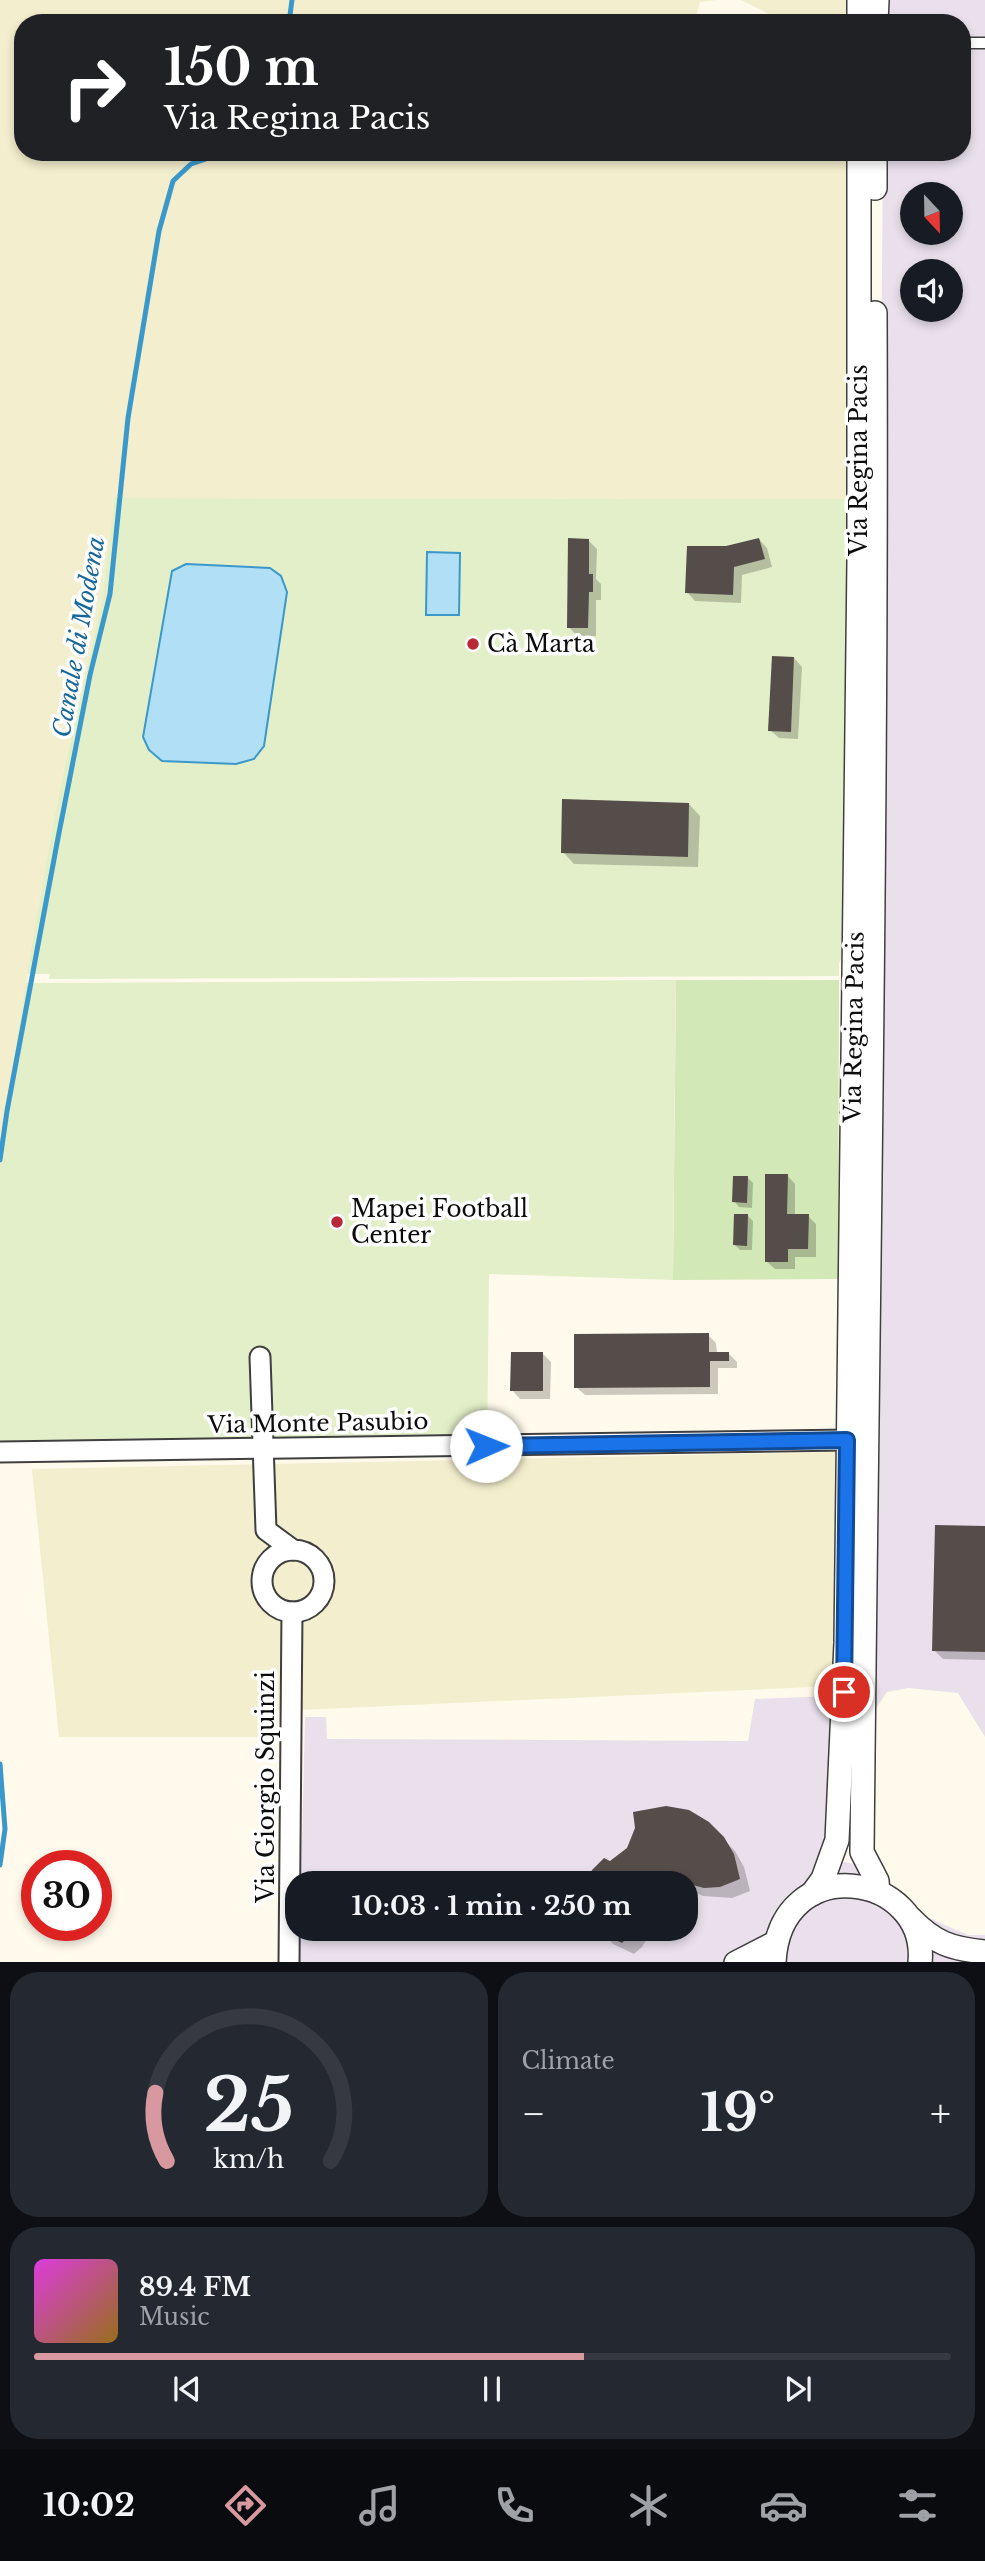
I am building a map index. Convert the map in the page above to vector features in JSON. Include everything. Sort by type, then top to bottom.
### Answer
[{"type":"street","name":"Via Regina Pacis","points":[[811,1894],[823,1879],[837,1840],[846,1643],[856,842],[859,161]]},
{"type":"street","name":"Via Regina Pacis","points":[[875,161],[877,531],[862,1852],[877,1881],[878,1892]]},
{"type":"street","points":[[261,1357],[266,1530],[293,1550]]},
{"type":"street","name":"Via Monte Pasubio","points":[[0,1452],[847,1440]]},
{"type":"street","points":[[293,1550],[304,1552],[313,1558],[320,1566],[324,1583],[322,1593],[310,1607],[292,1612],[272,1604],[262,1586],[262,1575],[266,1565],[282,1552],[293,1550]]},
{"type":"street","name":"Via Giorgio Squinzi","points":[[289,1962],[292,1612]]},
{"type":"street","points":[[736,1962],[775,1953],[782,1923],[795,1907],[811,1894],[828,1887],[845,1885],[862,1886],[878,1892],[904,1911],[926,1935],[956,1949],[985,1952]]},
{"type":"street","points":[[904,1911],[916,1931],[919,1962]]},
{"type":"lane","points":[[856,842],[866,850],[865,1009],[872,1018]]},
{"type":"shaded area","points":[[0,0],[716,0],[700,2],[697,14],[14,14],[14,161],[846,161],[846,499],[116,498],[101,605],[58,797],[0,1145]]},
{"type":"shaded area","points":[[741,0],[851,0],[851,14],[769,14]]},
{"type":"shaded area","points":[[886,0],[985,0],[985,1737],[958,1693],[908,1688],[887,1692],[870,1717],[883,161],[971,161],[971,14],[885,14]]},
{"type":"shaded area","points":[[837,1452],[835,1686],[277,1711],[278,1737],[59,1737],[32,1469]]},
{"type":"shaded area","points":[[832,1696],[828,1865],[845,1862],[868,1867],[929,1918],[968,1935],[985,1935],[985,1962],[299,1962],[300,1941],[698,1941],[698,1871],[301,1871],[305,1717],[326,1717],[327,1739],[748,1741],[755,1699]]},
{"type":"green space","name":"Cà Marta","points":[[115,498],[846,499],[860,536],[860,926],[839,963],[839,976],[49,979],[50,974],[27,974],[58,797],[101,605]]},
{"type":"green space","points":[[676,980],[839,980],[838,1279],[673,1280]]},
{"type":"green space","name":"Mapei Football Center","points":[[676,980],[673,1280],[489,1274],[487,1455],[0,1461],[0,1145],[26,983]]},
{"type":"water","points":[[427,552],[460,553],[459,615],[426,615]]},
{"type":"water","points":[[186,564],[270,568],[281,576],[287,592],[264,746],[254,759],[236,764],[162,761],[149,750],[143,737],[172,571]]},
{"type":"building","points":[[568,538],[589,539],[589,574],[593,574],[593,592],[589,592],[588,628],[567,628]]},
{"type":"building","points":[[759,538],[765,559],[734,567],[733,595],[685,593],[687,546],[726,546]]},
{"type":"building","points":[[772,656],[794,657],[791,732],[768,731]]},
{"type":"building","points":[[562,799],[689,803],[688,857],[561,853]]},
{"type":"building","points":[[765,1174],[788,1174],[787,1214],[809,1214],[808,1249],[788,1249],[788,1262],[765,1262]]},
{"type":"building","points":[[733,1176],[748,1176],[747,1203],[732,1202]]},
{"type":"building","points":[[734,1214],[748,1214],[747,1246],[733,1245]]},
{"type":"building","points":[[709,1333],[709,1352],[729,1352],[729,1361],[710,1361],[710,1387],[574,1388],[574,1334]]},
{"type":"building","points":[[511,1352],[543,1352],[543,1391],[510,1391]]},
{"type":"building","points":[[935,1525],[985,1526],[985,1652],[932,1651]]},
{"type":"building","points":[[666,1806],[689,1810],[709,1822],[724,1837],[734,1854],[740,1879],[720,1887],[704,1888],[698,1886],[698,1871],[592,1871],[604,1858],[610,1861],[627,1848],[635,1828],[633,1812]]},
{"type":"waterway","name":"Canale di Modena","points":[[290,14],[292,0]]},
{"type":"waterway","name":"Canale di Modena","points":[[0,1160],[58,838],[90,675],[110,594],[128,418],[159,231],[173,181],[191,164],[200,161]]},
{"type":"waterway","name":"Canale di Modena","points":[[0,1764],[5,1829],[0,1865]]},
{"type":"place","name":"Cà Marta","points":[[473,644]]},
{"type":"place","name":"Mapei Football Center","points":[[337,1222]]},
{"type":"route","points":[[486,1446],[847,1440],[844,1692]]}]
